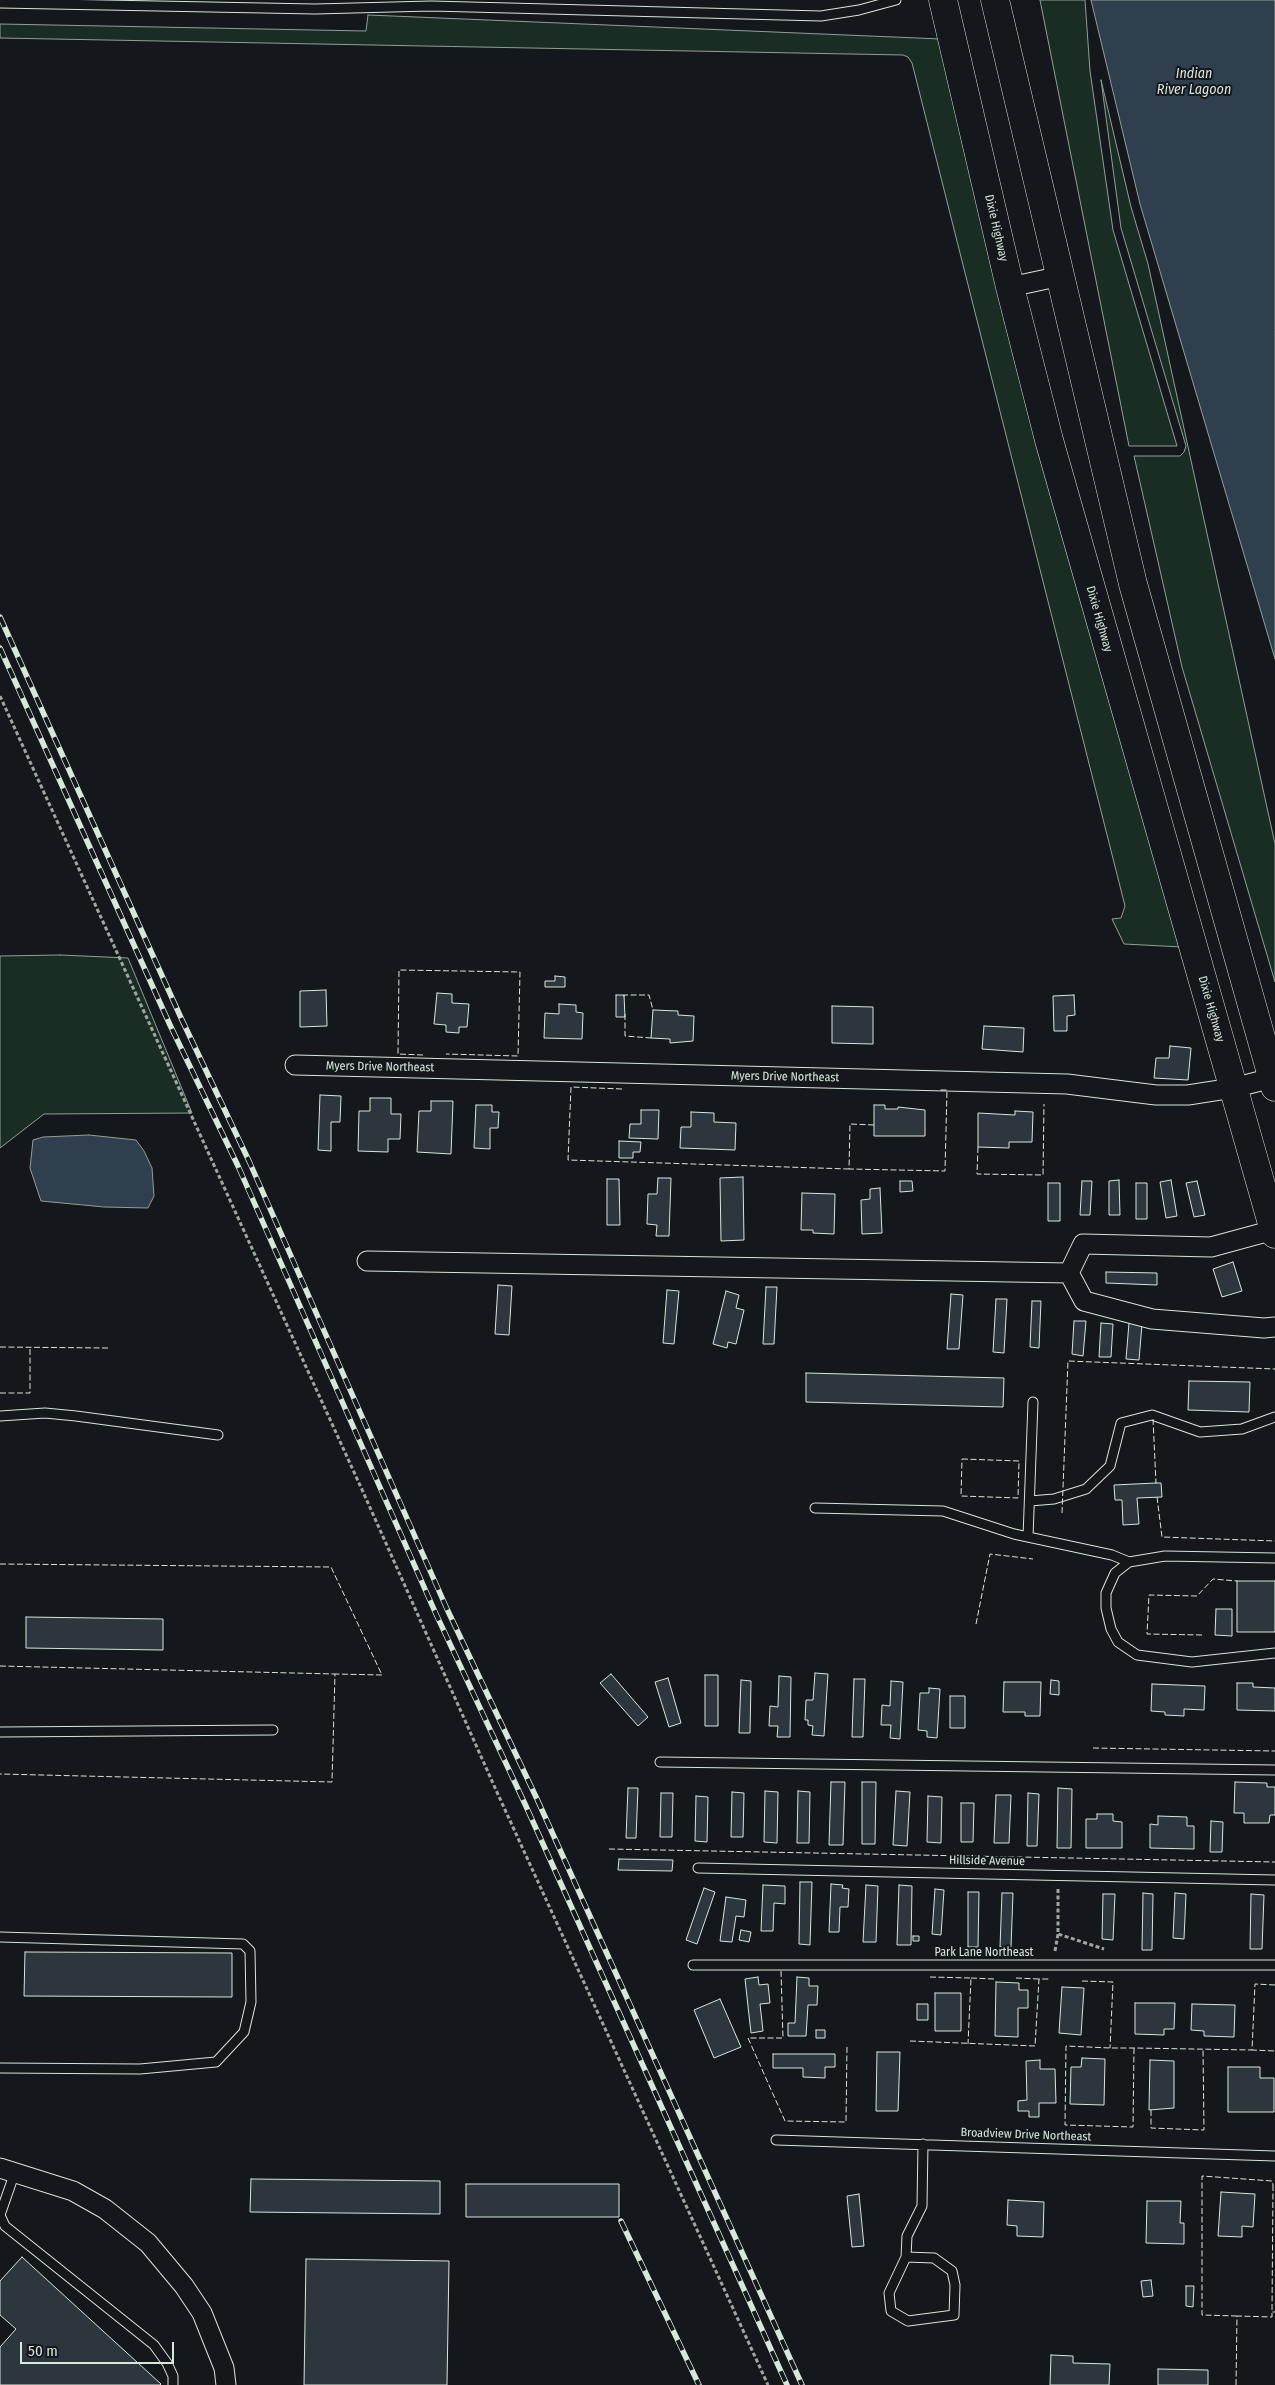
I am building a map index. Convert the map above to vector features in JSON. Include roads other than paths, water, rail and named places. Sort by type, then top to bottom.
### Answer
[{"type":"main road","name":"Dixie Highway","points":[[943,0],[1010,287],[1092,594],[1274,1232]]},
{"type":"main road","points":[[996,0],[1095,429],[1133,584],[1274,1083]]},
{"type":"street","points":[[1010,287],[1061,276]]},
{"type":"street","name":"Myers Drive Northeast","points":[[295,1066],[1067,1084],[1156,1095],[1188,1095],[1274,1083]]},
{"type":"street","points":[[1070,1273],[1083,1244],[1211,1247],[1274,1232]]},
{"type":"street","points":[[367,1261],[1070,1273]]},
{"type":"street","points":[[1070,1273],[1084,1301],[1101,1306],[1152,1319],[1264,1328],[1275,1327]]},
{"type":"street","points":[[7,2170],[73,2191],[105,2209],[148,2243],[184,2286],[202,2313],[224,2368],[226,2385]]},
{"type":"lane","points":[[0,3],[315,9],[431,6],[821,16],[858,10],[896,0]]},
{"type":"lane","points":[[1028,1537],[1033,1402]]},
{"type":"lane","points":[[0,1416],[45,1413],[218,1435]]},
{"type":"lane","points":[[1030,1500],[1054,1499],[1086,1489],[1110,1466],[1121,1422],[1152,1415],[1200,1432],[1242,1429],[1275,1417]]},
{"type":"lane","points":[[815,1508],[943,1511],[1028,1537],[1112,1555],[1129,1562]]},
{"type":"lane","points":[[1275,1558],[1165,1556],[1129,1562],[1115,1573],[1106,1593],[1106,1608],[1111,1629],[1118,1642],[1137,1655],[1192,1662],[1275,1653]]},
{"type":"lane","points":[[0,1732],[272,1730]]},
{"type":"lane","points":[[660,1762],[1275,1770]]},
{"type":"lane","name":"Hillside Avenue","points":[[698,1868],[1275,1880]]},
{"type":"lane","points":[[0,1937],[242,1944],[250,1951],[251,2002],[244,2032],[216,2062],[140,2069],[0,2068]]},
{"type":"lane","name":"Park Lane Northeast","points":[[693,1965],[1275,1965]]},
{"type":"lane","name":"Broadview Drive Northeast","points":[[776,2140],[1275,2156]]},
{"type":"lane","points":[[906,2256],[934,2258],[952,2271],[955,2285],[954,2315],[908,2321],[891,2310],[889,2294],[906,2256],[906,2236],[922,2206],[924,2144]]},
{"type":"lane","points":[[7,2170],[0,2216],[6,2226],[154,2346],[167,2362],[173,2376],[173,2385]]},
{"type":"water","name":"Indian River Lagoon","points":[[1091,0],[1275,0],[1275,659],[1140,204]]},
{"type":"water","points":[[89,1135],[136,1140],[152,1168],[154,1196],[148,1208],[104,1207],[41,1201],[30,1168],[33,1140],[43,1137]]},
{"type":"railway","points":[[0,617],[182,1020],[249,1161],[447,1609],[537,1799],[802,2385]]},
{"type":"railway","points":[[0,648],[170,1025],[238,1166],[436,1614],[525,1804],[787,2385]]},
{"type":"railway","points":[[621,2221],[699,2385]]}]
